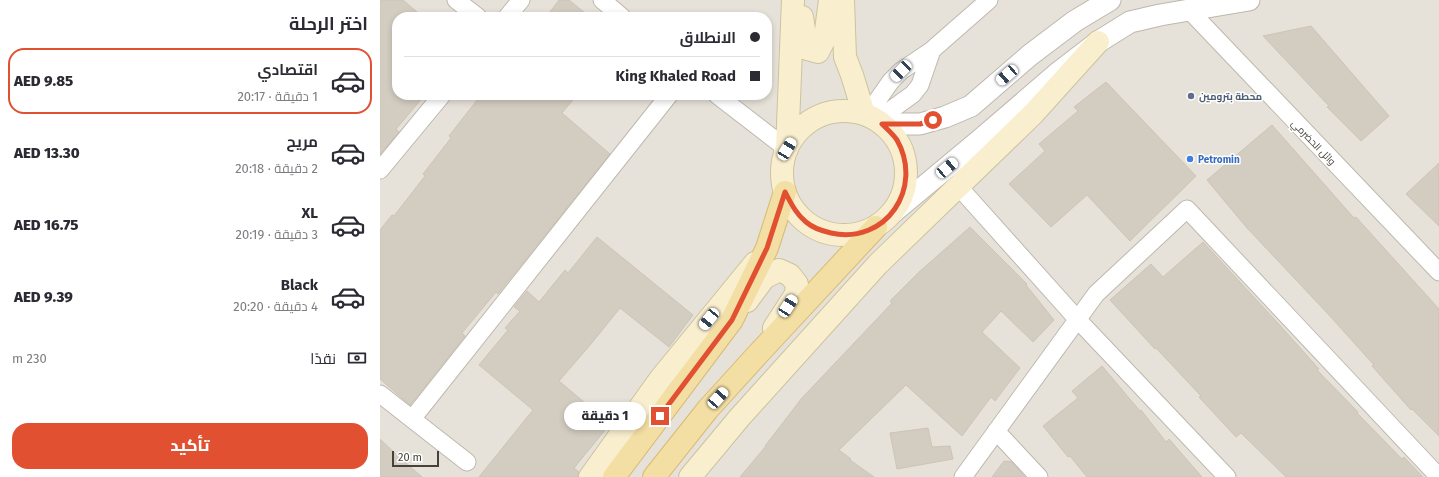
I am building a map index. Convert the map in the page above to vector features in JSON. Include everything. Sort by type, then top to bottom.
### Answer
[{"type":"main road","points":[[787,149],[793,0]]},
{"type":"main road","points":[[801,0],[803,28],[807,49],[818,52],[825,38],[830,0]]},
{"type":"main road","points":[[654,477],[708,409],[884,221],[902,197],[907,177],[904,157],[896,138],[873,118],[845,57],[843,0]]},
{"type":"main road","points":[[690,477],[740,417],[873,269],[1034,114],[1098,42]]},
{"type":"main road","points":[[873,118],[845,110],[827,113],[810,120],[796,133],[787,149],[783,163],[782,178],[785,192],[793,209],[806,222],[822,232],[840,235],[859,234],[884,221]]},
{"type":"main road","points":[[732,320],[767,248],[785,192]]},
{"type":"main road","points":[[590,477],[661,378],[767,248]]},
{"type":"main road","points":[[614,477],[764,278],[779,270],[790,274],[798,284],[796,294],[758,354]]},
{"type":"street","points":[[456,0],[472,12]]},
{"type":"street","points":[[511,12],[521,0]]},
{"type":"street","points":[[602,0],[616,12]]},
{"type":"street","points":[[873,118],[891,80],[901,71],[932,50],[989,0]]},
{"type":"street","points":[[873,118],[920,124],[945,117],[971,106],[1030,55],[1075,21],[1110,0]]},
{"type":"street","points":[[884,221],[1059,72],[1098,42],[1130,22],[1160,14],[1190,11],[1249,0]]},
{"type":"street","name":"وائل الحضرمي","points":[[1190,11],[1439,272]]},
{"type":"street","points":[[873,118],[913,94],[920,85],[932,50]]},
{"type":"street","points":[[380,170],[438,100]]},
{"type":"street","points":[[412,419],[665,100]]},
{"type":"street","points":[[723,100],[787,149]]},
{"type":"street","points":[[958,186],[1078,320],[1227,477]]},
{"type":"street","points":[[963,477],[1096,294],[1187,209],[1439,477]]},
{"type":"street","points":[[380,394],[467,462]]},
{"type":"street","points":[[996,431],[1040,477]]},
{"type":"shaded area","points":[[380,0],[1439,0],[1439,477],[380,477]]},
{"type":"building","points":[[380,0],[403,0],[417,12],[392,12],[392,100],[421,100],[396,129],[399,132],[380,154]]},
{"type":"building","points":[[559,0],[569,0],[584,12],[550,12]]},
{"type":"building","points":[[1311,26],[1389,116],[1361,141],[1327,107],[1329,106],[1263,36]]},
{"type":"building","points":[[1106,82],[1196,176],[1130,241],[1087,195],[1051,227],[1009,184],[1045,151],[1039,144],[1078,111],[1074,107]]},
{"type":"building","points":[[477,100],[573,100],[562,113],[610,154],[498,294],[496,292],[462,333],[465,336],[410,405],[380,379],[380,230],[392,215],[394,216],[425,176],[423,174],[451,138],[449,136]]},
{"type":"building","points":[[1272,125],[1354,218],[1356,217],[1439,309],[1439,436],[1412,409],[1411,410],[1372,366],[1374,365],[1247,228],[1207,180]]},
{"type":"building","points":[[1439,163],[1439,226],[1406,194]]},
{"type":"building","points":[[970,227],[1027,284],[1026,285],[1054,320],[1033,342],[1001,311],[982,332],[1020,368],[995,401],[991,397],[962,436],[906,385],[839,450],[874,477],[740,477],[766,446],[802,398],[892,303],[890,301],[919,272]]},
{"type":"building","points":[[597,237],[693,315],[669,347],[620,308],[559,381],[610,424],[574,468],[579,472],[578,477],[479,477],[533,410],[479,365],[508,330],[505,328],[520,311],[514,307],[527,291],[539,302],[565,270],[568,273]]},
{"type":"building","points":[[1203,242],[1319,369],[1317,370],[1358,412],[1357,413],[1402,459],[1404,457],[1423,477],[1286,477],[1241,433],[1236,437],[1199,397],[1201,396],[1110,300],[1151,264],[1163,277]]},
{"type":"building","points":[[1102,366],[1140,411],[1141,410],[1166,442],[1169,439],[1202,477],[1087,477],[1070,456],[1068,457],[1043,426],[1078,398],[1072,391]]},
{"type":"building","points":[[928,428],[932,447],[950,446],[953,459],[897,469],[890,433]]},
{"type":"building","points":[[380,439],[397,455],[422,477],[380,477]]},
{"type":"building","points":[[1004,461],[1012,462],[1025,477],[992,477]]},
{"type":"place","name":"محطة بترومين","points":[[1191,96]]},
{"type":"place","name":"Petromin","points":[[1190,159]]},
{"type":"route","points":[[660,416],[732,320],[767,248],[785,192],[793,209],[806,222],[822,232],[840,235],[859,234],[876,227],[891,214],[902,197],[907,177],[904,157],[896,138],[882,124],[920,124],[933,120]]}]
